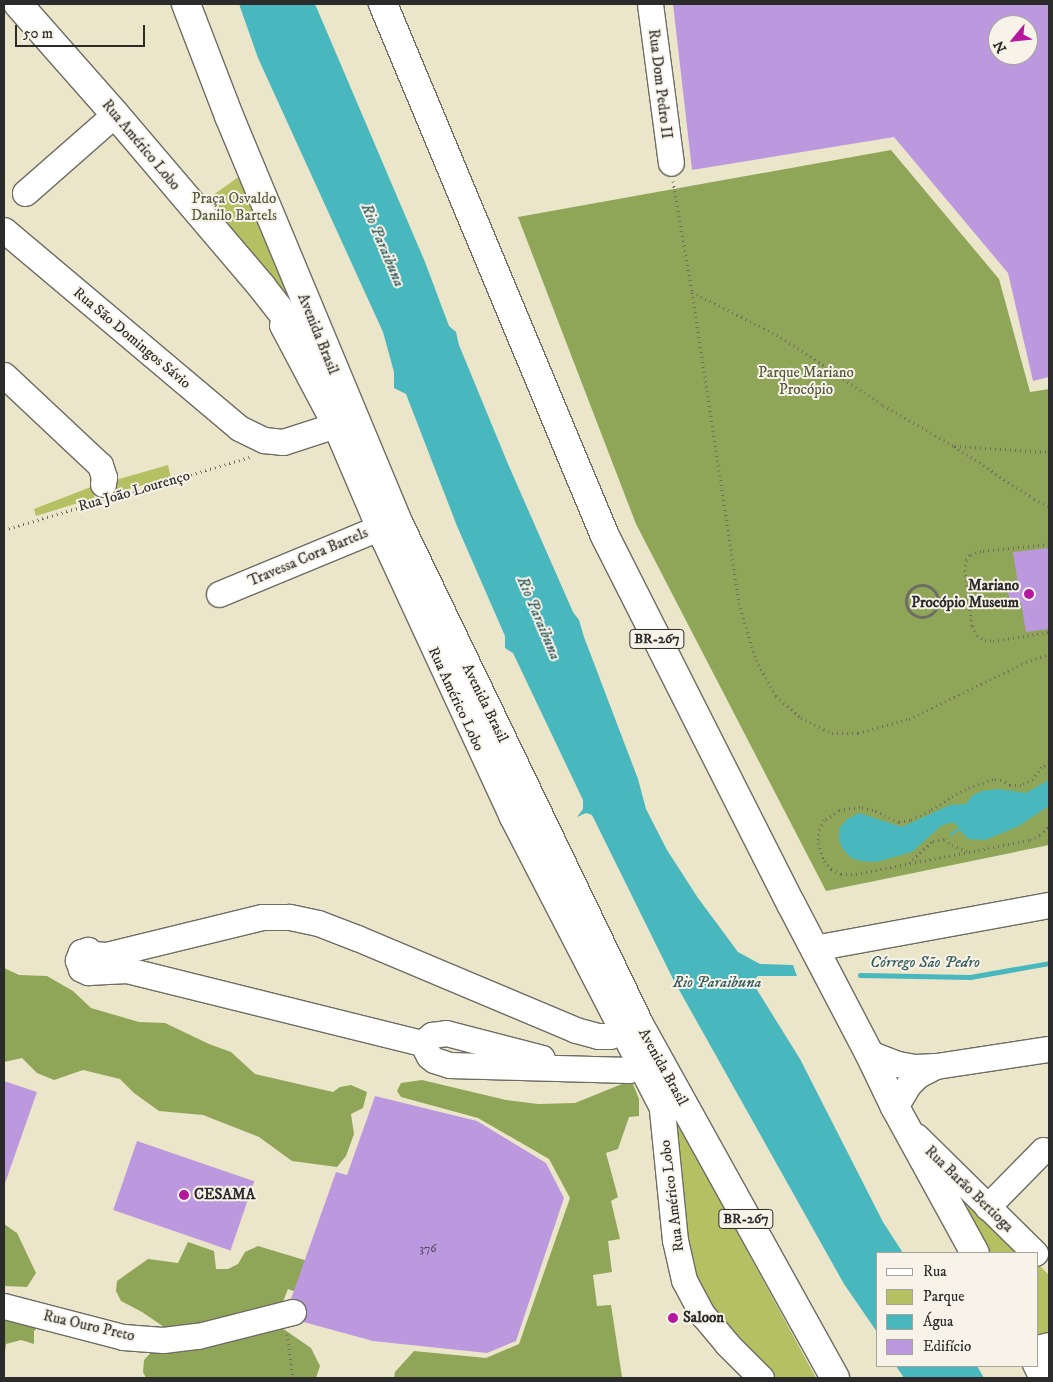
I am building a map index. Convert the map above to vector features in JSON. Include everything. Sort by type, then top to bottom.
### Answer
[{"type":"main road","name":"Rua Américo Lobo","points":[[18,4],[115,114],[262,287],[339,385]]},
{"type":"main road","name":"Avenida Brasil","points":[[186,4],[229,116],[339,385],[344,422],[388,524],[631,1029],[651,1060],[835,1378]]},
{"type":"main road","name":"BR-267","points":[[383,4],[605,536],[869,1053],[899,1116],[974,1252]]},
{"type":"main road","points":[[1038,1366],[1044,1378]]},
{"type":"street","name":"Rua Dom Pedro II","points":[[650,4],[671,163]]},
{"type":"street","points":[[25,193],[115,114]]},
{"type":"street","name":"Rua São Domingos Sávio","points":[[4,230],[239,428],[259,448]]},
{"type":"street","name":"Rua Américo Lobo","points":[[262,287],[344,422]]},
{"type":"street","points":[[4,375],[100,465],[103,471],[105,494]]},
{"type":"street","points":[[259,448],[344,422]]},
{"type":"street","name":"Travessa Cora Bartels","points":[[219,594],[388,524]]},
{"type":"street","points":[[814,948],[1049,905]]},
{"type":"street","points":[[631,1029],[598,1036],[576,1030],[357,938],[318,923],[289,918],[253,918],[106,955],[92,954],[88,950],[81,952],[78,960],[81,969],[88,972],[127,970],[422,1043],[432,1035],[454,1034],[581,1068],[629,1070],[651,1060]]},
{"type":"street","points":[[869,1053],[898,1064],[915,1067],[936,1066],[1049,1049]]},
{"type":"street","name":"Rua Américo Lobo","points":[[651,1060],[661,1106],[675,1240],[684,1280],[703,1315],[727,1344],[762,1378]]},
{"type":"street","points":[[899,1116],[909,1084],[918,1075],[936,1066]]},
{"type":"street","name":"Rua Barão Bertioga","points":[[899,1116],[987,1207],[1034,1252]]},
{"type":"street","points":[[987,1207],[1043,1150]]},
{"type":"street","name":"Rua Barão Bertioga","points":[[1038,1256],[1049,1266]]},
{"type":"street","name":"Rua Ouro Preto","points":[[4,1306],[123,1337],[163,1340],[198,1336],[289,1313]]},
{"type":"path","points":[[671,163],[739,603],[756,660],[776,696],[801,718],[832,733],[858,733],[909,718],[1026,662],[1049,654]]},
{"type":"path","points":[[692,292],[781,337],[883,405],[954,446],[1034,499],[1049,506]]},
{"type":"path","points":[[954,446],[1049,452]]},
{"type":"path","name":"Rua João Lourenço","points":[[4,530],[105,494],[259,448]]},
{"type":"path","points":[[1049,544],[980,551],[970,555],[966,560],[965,570],[972,626],[977,635],[985,640],[1049,632]]},
{"type":"path","points":[[921,585],[934,591],[939,601],[935,612],[925,617],[914,615],[907,608],[906,602],[912,589],[921,585]]},
{"type":"path","points":[[939,601],[968,598]]},
{"type":"path","points":[[1049,762],[1042,767],[1033,779],[1021,785],[1010,785],[1001,780],[993,779],[966,789],[930,811],[910,820],[898,822],[873,810],[860,807],[839,810],[824,820],[819,829],[818,842],[824,861],[831,869],[841,874],[856,874],[1030,840],[1040,835],[1049,825]]},
{"type":"path","points":[[908,864],[932,841],[945,839],[952,845],[971,852]]},
{"type":"path","points":[[289,1313],[293,1378]]},
{"type":"green space","name":"Parque Mariano Procópio","points":[[891,150],[999,279],[1030,392],[1049,389],[1049,845],[826,891],[636,524],[518,217]]},
{"type":"green space","name":"Praça Osvaldo Danilo Bartels","points":[[244,173],[305,321],[202,203]]},
{"type":"green space","points":[[168,465],[171,478],[108,494],[112,481]]},
{"type":"green space","points":[[96,485],[94,498],[36,516],[34,509]]},
{"type":"green space","points":[[4,968],[19,975],[47,976],[73,991],[91,1008],[139,1022],[165,1023],[209,1044],[231,1052],[255,1074],[333,1092],[340,1087],[351,1085],[367,1092],[363,1108],[351,1114],[354,1134],[346,1156],[337,1167],[292,1161],[259,1137],[203,1115],[159,1111],[134,1093],[120,1079],[83,1070],[54,1080],[37,1073],[22,1058],[4,1062]]},
{"type":"green space","points":[[422,1080],[506,1100],[538,1104],[575,1103],[627,1082],[633,1084],[639,1099],[639,1116],[629,1117],[618,1149],[606,1153],[618,1197],[611,1201],[620,1239],[608,1241],[612,1272],[593,1275],[597,1306],[611,1305],[622,1377],[394,1378],[395,1372],[414,1351],[486,1358],[519,1344],[570,1198],[549,1159],[478,1118],[401,1097],[397,1091],[401,1083]]},
{"type":"green space","points":[[666,1101],[816,1378],[776,1378],[721,1322],[689,1272]]},
{"type":"green space","points":[[975,1203],[1026,1252],[987,1252],[964,1210]]},
{"type":"green space","points":[[4,1224],[17,1233],[36,1273],[27,1287],[4,1286]]},
{"type":"green space","points":[[188,1242],[214,1251],[216,1269],[228,1269],[238,1264],[245,1252],[258,1246],[321,1265],[307,1296],[288,1289],[280,1309],[169,1333],[164,1327],[142,1312],[121,1301],[116,1291],[117,1281],[148,1259],[178,1263]]},
{"type":"green space","points":[[1038,1264],[1049,1275],[1049,1337],[1038,1340]]},
{"type":"green space","points":[[4,1315],[45,1321],[34,1331],[34,1344],[21,1340],[6,1344],[4,1360]]},
{"type":"green space","points":[[273,1328],[282,1328],[311,1348],[320,1366],[316,1378],[146,1378],[143,1372],[144,1360],[153,1350]]},
{"type":"water","name":"Rio Paraibuna","points":[[239,4],[315,4],[425,262],[449,326],[456,332],[459,345],[508,464],[573,612],[579,620],[638,779],[646,809],[667,850],[698,898],[738,952],[760,964],[793,965],[797,976],[758,976],[754,980],[754,985],[800,1059],[883,1222],[902,1252],[876,1252],[876,1331],[844,1284],[673,979],[592,815],[586,813],[577,817],[583,809],[583,800],[513,653],[505,648],[505,636],[457,526],[406,394],[394,388],[394,372],[383,332],[258,58]]},
{"type":"water","points":[[1049,780],[1049,806],[1019,826],[985,840],[968,839],[960,830],[950,836],[949,834],[959,828],[955,823],[949,823],[941,826],[912,852],[876,862],[851,858],[842,848],[839,838],[840,828],[846,820],[859,813],[902,827],[950,805],[966,804],[972,796],[982,791],[999,789],[1026,793]]},
{"type":"water","points":[[897,1367],[978,1367],[984,1378],[904,1378]]},
{"type":"building","points":[[673,4],[1049,4],[1049,377],[1033,381],[1008,273],[894,137],[692,170]]},
{"type":"building","name":"Mariano Procópio Museum","points":[[1049,548],[1049,629],[1026,632],[1021,602],[1010,603],[1007,586],[1018,584],[1013,552]]},
{"type":"building","points":[[4,1081],[37,1092],[4,1186]]},
{"type":"building","points":[[375,1096],[477,1121],[546,1163],[564,1198],[516,1341],[487,1353],[373,1341],[300,1321],[291,1299],[336,1172],[347,1175]]},
{"type":"building","name":"CESAMA","points":[[137,1141],[254,1181],[230,1250],[113,1210]]},
{"type":"waterway","name":"Córrego São Pedro","points":[[860,975],[970,977],[1049,963]]},
{"type":"place","name":"Mariano Procópio Museum","points":[[1029,594]]},
{"type":"place","name":"CESAMA","points":[[184,1195]]},
{"type":"place","name":"Saloon","points":[[673,1318]]}]
